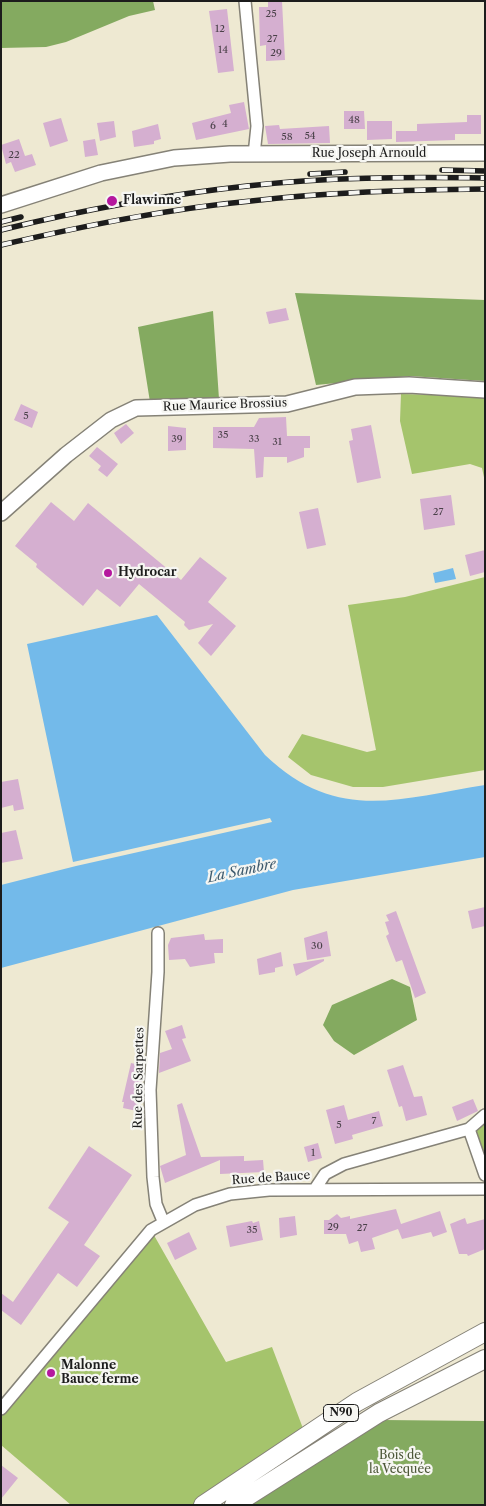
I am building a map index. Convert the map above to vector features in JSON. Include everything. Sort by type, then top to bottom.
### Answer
[{"type":"main road","name":"N90","points":[[203,1505],[357,1402],[485,1332]]},
{"type":"main road","name":"N90","points":[[234,1505],[379,1413],[485,1359]]},
{"type":"street","points":[[245,1],[257,126],[254,154]]},
{"type":"street","name":"Rue Joseph Arnould","points":[[1,205],[81,179],[136,164],[174,158],[230,154],[485,153]]},
{"type":"street","name":"Rue Maurice Brossius","points":[[1,513],[66,455],[111,420],[136,408],[287,404],[354,387],[409,385],[485,390]]},
{"type":"street","name":"Rue des Sarpettes","points":[[158,933],[158,972],[150,1090],[153,1177],[156,1204],[163,1222]]},
{"type":"street","points":[[315,1188],[325,1174],[344,1164],[469,1129],[485,1115]]},
{"type":"street","points":[[469,1129],[485,1175]]},
{"type":"street","name":"Rue de Bauce","points":[[1,1409],[151,1230],[195,1204],[230,1194],[315,1188],[485,1189]]},
{"type":"green space","points":[[1,1],[153,1],[155,10],[129,16],[66,42],[46,47],[1,48]]},
{"type":"green space","points":[[295,293],[485,300],[485,381],[410,376],[316,385]]},
{"type":"green space","points":[[213,311],[219,399],[150,402],[138,327]]},
{"type":"green space","points":[[401,394],[485,396],[485,482],[482,468],[470,464],[412,474],[400,421]]},
{"type":"green space","points":[[485,577],[485,770],[383,787],[353,787],[311,775],[288,757],[302,734],[367,752],[376,750],[348,605],[405,597]]},
{"type":"green space","points":[[392,979],[410,987],[417,1020],[354,1055],[334,1041],[323,1025],[332,1005]]},
{"type":"green space","points":[[485,1115],[485,1177],[469,1129]]},
{"type":"green space","points":[[151,1230],[226,1362],[272,1347],[304,1431],[205,1505],[71,1505],[1,1445],[1,1409]]},
{"type":"green space","name":"Bois de la Vecquée","points":[[382,1420],[485,1421],[485,1505],[249,1505]]},
{"type":"water","points":[[453,568],[456,579],[435,583],[433,573]]},
{"type":"water","name":"La Sambre","points":[[157,615],[265,755],[291,776],[317,790],[343,798],[369,801],[396,800],[485,785],[485,857],[293,890],[1,968],[1,885],[76,866],[272,822],[270,818],[73,862],[27,644]]},
{"type":"building","points":[[268,1],[282,1],[285,60],[266,61],[266,45],[260,46],[259,7],[268,7]]},
{"type":"building","points":[[227,9],[234,71],[218,73],[209,11]]},
{"type":"building","points":[[244,102],[249,129],[196,140],[192,123],[231,113],[229,105]]},
{"type":"building","points":[[344,111],[364,111],[365,129],[344,129]]},
{"type":"building","points":[[467,115],[481,115],[481,134],[455,134],[455,140],[396,142],[396,131],[417,131],[417,124],[467,122]]},
{"type":"building","points":[[61,118],[68,141],[50,147],[43,123]]},
{"type":"building","points":[[114,121],[116,137],[100,141],[97,123]]},
{"type":"building","points":[[367,121],[392,121],[392,139],[367,140]]},
{"type":"building","points":[[158,124],[161,139],[154,141],[154,144],[134,147],[132,131]]},
{"type":"building","points":[[279,125],[280,129],[329,126],[330,143],[268,144],[265,126]]},
{"type":"building","points":[[19,139],[25,156],[32,154],[36,165],[15,172],[11,162],[6,164],[1,145]]},
{"type":"building","points":[[95,139],[98,155],[85,157],[83,141]]},
{"type":"building","points":[[286,308],[289,320],[269,324],[266,312]]},
{"type":"building","points":[[21,404],[38,412],[32,428],[14,420]]},
{"type":"building","points":[[286,417],[287,436],[310,436],[310,448],[304,448],[304,457],[287,463],[287,457],[264,457],[263,477],[256,478],[254,449],[213,448],[213,427],[254,427],[259,418]]},
{"type":"building","points":[[126,424],[134,433],[121,444],[114,433]]},
{"type":"building","points":[[371,425],[381,478],[357,483],[349,441],[353,440],[351,429]]},
{"type":"building","points":[[168,426],[186,428],[186,450],[168,451]]},
{"type":"building","points":[[97,447],[118,464],[107,477],[98,470],[101,466],[89,456]]},
{"type":"building","points":[[451,495],[455,525],[424,530],[420,499]]},
{"type":"building","name":"Hydrocar","points":[[51,502],[74,521],[88,503],[181,580],[200,557],[227,578],[208,602],[236,626],[211,656],[198,643],[213,624],[189,630],[184,625],[185,622],[139,584],[120,607],[97,589],[83,606],[36,567],[37,564],[15,546]]},
{"type":"building","points":[[318,508],[326,545],[307,549],[299,512]]},
{"type":"building","points":[[485,550],[485,572],[470,576],[465,555]]},
{"type":"building","points":[[18,779],[24,809],[14,811],[13,805],[1,808],[1,782]]},
{"type":"building","points":[[16,830],[23,859],[1,863],[1,833]]},
{"type":"building","points":[[485,907],[485,926],[472,929],[468,911]]},
{"type":"building","points":[[396,911],[426,993],[415,998],[402,960],[396,962],[386,936],[389,934],[385,922],[389,921],[386,915]]},
{"type":"building","points":[[327,931],[331,956],[307,960],[304,938]]},
{"type":"building","points":[[204,934],[205,940],[223,939],[223,953],[214,953],[215,963],[190,967],[185,959],[169,960],[168,945],[171,938]]},
{"type":"building","points":[[281,952],[283,966],[275,968],[275,972],[259,975],[257,959]]},
{"type":"building","points":[[324,959],[324,961],[296,976],[293,964]]},
{"type":"building","points":[[182,1025],[186,1038],[182,1039],[191,1061],[159,1073],[160,1053],[172,1049],[165,1031]]},
{"type":"building","points":[[131,1063],[144,1066],[137,1111],[123,1108],[124,1102],[122,1102]]},
{"type":"building","points":[[403,1065],[414,1097],[422,1096],[427,1115],[406,1121],[402,1106],[399,1107],[387,1070]]},
{"type":"building","points":[[473,1099],[478,1111],[457,1121],[452,1107]]},
{"type":"building","points":[[182,1103],[201,1157],[244,1156],[244,1161],[263,1160],[264,1172],[220,1174],[220,1160],[165,1183],[160,1166],[186,1155],[177,1105]]},
{"type":"building","points":[[344,1105],[348,1120],[379,1111],[383,1126],[352,1135],[353,1139],[335,1144],[326,1110]]},
{"type":"building","points":[[318,1143],[322,1158],[308,1162],[304,1147]]},
{"type":"building","points":[[89,1146],[132,1175],[84,1245],[100,1256],[77,1287],[58,1273],[21,1325],[1,1310],[1,1293],[13,1302],[69,1222],[48,1208]]},
{"type":"building","points":[[396,1209],[401,1224],[440,1211],[447,1232],[433,1237],[431,1232],[402,1239],[398,1229],[372,1238],[375,1249],[361,1252],[358,1241],[349,1244],[346,1234],[324,1234],[324,1220],[329,1220],[337,1214],[341,1218],[350,1216],[350,1219]]},
{"type":"building","points":[[295,1216],[297,1235],[280,1238],[279,1218]]},
{"type":"building","points":[[465,1218],[467,1224],[485,1219],[485,1249],[468,1256],[467,1254],[459,1254],[450,1224]]},
{"type":"building","points":[[252,1221],[253,1223],[259,1221],[263,1240],[230,1247],[226,1226]]},
{"type":"building","points":[[189,1232],[197,1249],[175,1260],[167,1243]]},
{"type":"building","points":[[1,1465],[18,1478],[1,1499]]},
{"type":"railway","points":[[442,170],[485,171]]},
{"type":"railway","points":[[310,174],[345,172]]},
{"type":"railway","points":[[1,230],[123,204],[247,186],[336,179],[485,178]]},
{"type":"railway","points":[[1,245],[125,219],[219,204],[338,194],[485,189]]},
{"type":"railway","points":[[1,222],[21,217]]},
{"type":"place","name":"Flawinne","points":[[112,201]]},
{"type":"place","name":"Hydrocar","points":[[108,573]]},
{"type":"place","name":"Malonne Bauce ferme","points":[[51,1373]]}]
